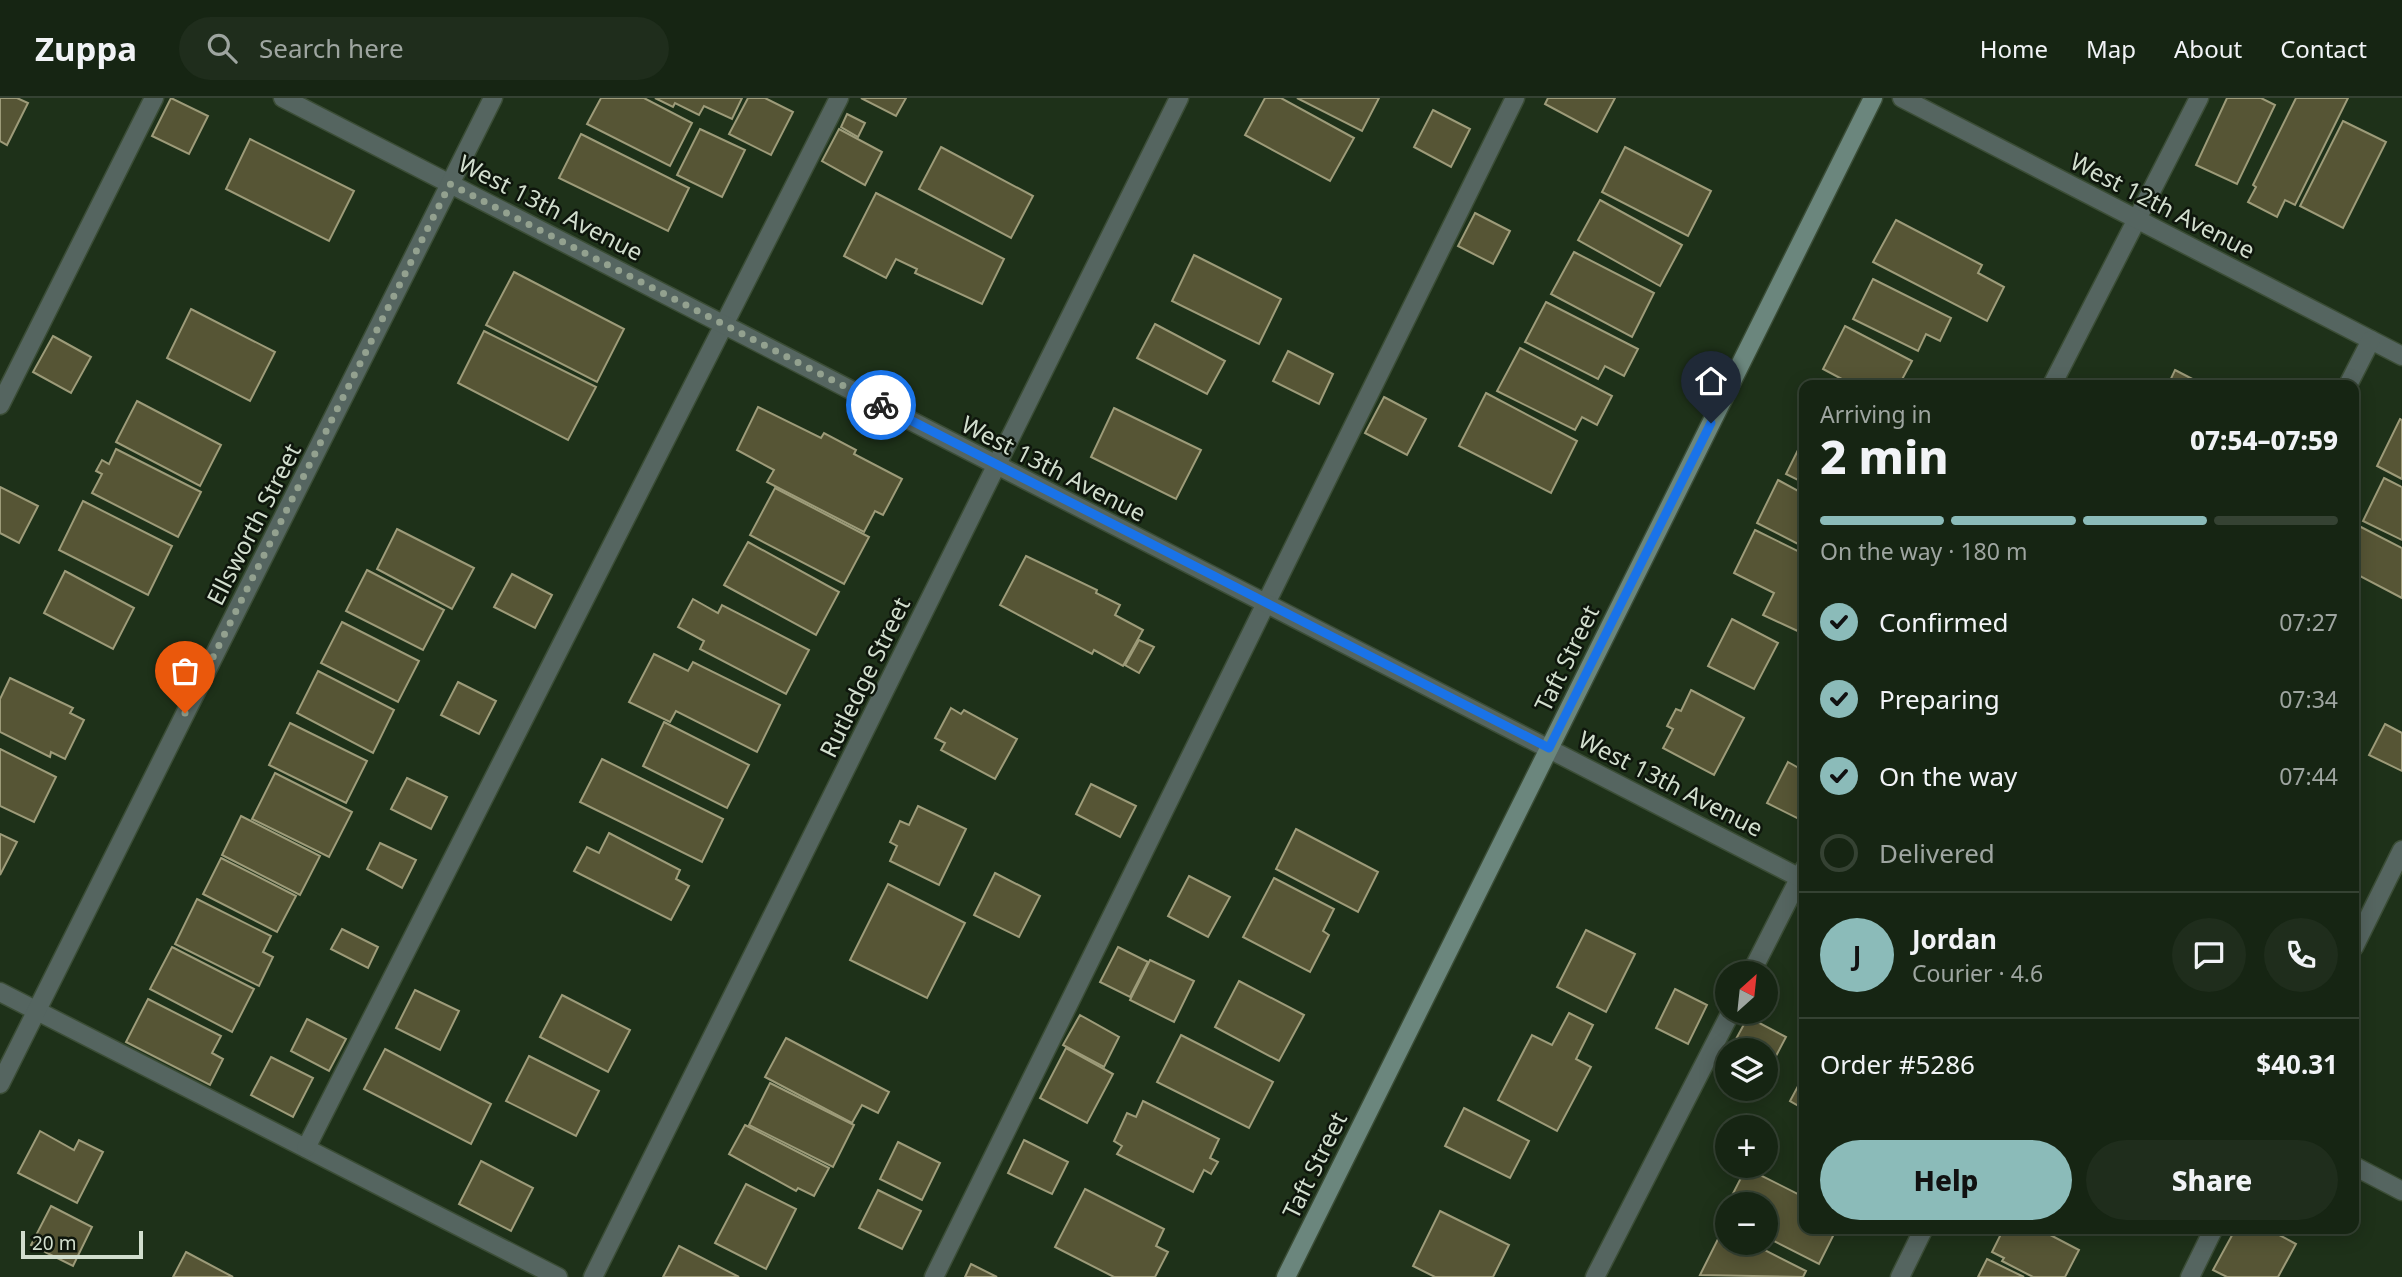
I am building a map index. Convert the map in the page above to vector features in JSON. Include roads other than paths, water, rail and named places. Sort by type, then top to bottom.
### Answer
[{"type":"street","points":[[0,405],[154,98]]},
{"type":"street","name":"West 13th Avenue","points":[[283,98],[726,324],[996,466],[1799,873]]},
{"type":"street","name":"Ellsworth Street","points":[[0,1084],[493,98]]},
{"type":"street","points":[[306,1148],[839,98]]},
{"type":"street","name":"Rutledge Street","points":[[593,1277],[1179,98]]},
{"type":"street","points":[[934,1277],[1516,98]]},
{"type":"street","name":"Taft Street","points":[[1286,1277],[1873,98]]},
{"type":"street","name":"West 12th Avenue","points":[[1902,98],[2402,356]]},
{"type":"street","points":[[2055,380],[2199,98]]},
{"type":"street","points":[[2351,380],[2371,340]]},
{"type":"street","points":[[2359,937],[2402,850]]},
{"type":"street","points":[[1757,961],[1799,883]]},
{"type":"street","points":[[0,992],[558,1277]]},
{"type":"street","points":[[1595,1277],[1725,1024]]},
{"type":"street","points":[[2359,1169],[2402,1191]]},
{"type":"street","points":[[1900,1277],[1921,1234]]},
{"type":"street","points":[[2190,1277],[2211,1234]]}]
